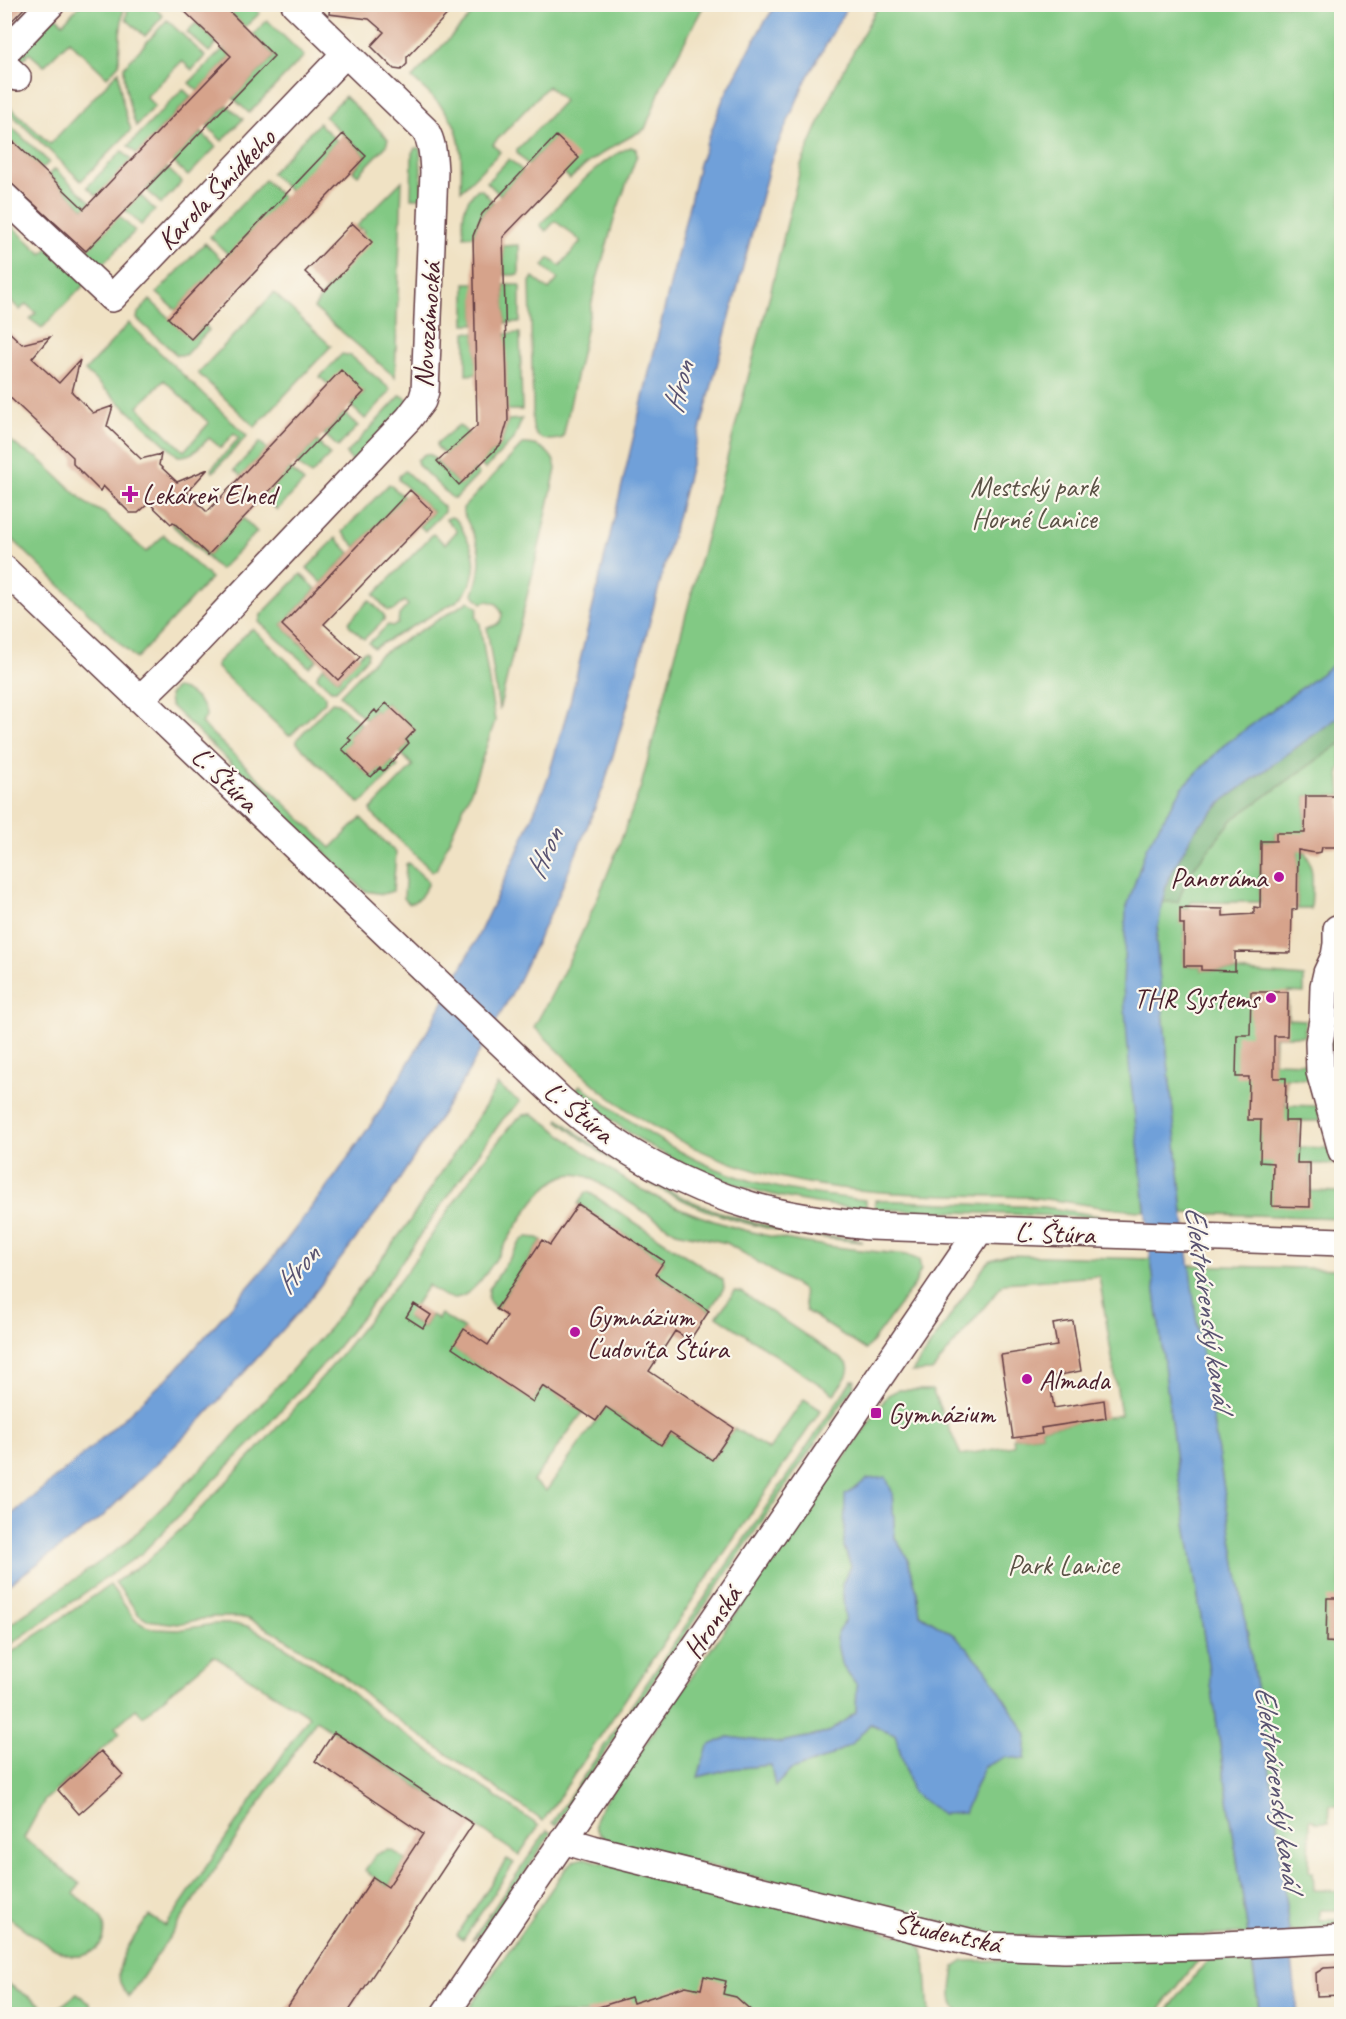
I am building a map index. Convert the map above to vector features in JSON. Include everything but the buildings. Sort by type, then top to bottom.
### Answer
[{"type":"street","points":[[4,52],[51,4]]},
{"type":"street","name":"Novozámocká","points":[[140,699],[172,668],[423,401],[427,382],[433,149],[425,130],[295,4]]},
{"type":"street","name":"Karola Šmidkeho","points":[[4,196],[112,298],[345,54]]},
{"type":"street","name":"Ľ. Štúra","points":[[4,569],[531,1072],[577,1114],[618,1144],[661,1170],[715,1194],[753,1207],[843,1223],[979,1231],[1341,1242]]},
{"type":"street","points":[[1337,929],[1335,956],[1324,986],[1323,1020],[1319,1042],[1320,1072],[1341,1150]]},
{"type":"street","name":"Hronská","points":[[445,2014],[979,1231]]},
{"type":"street","name":"Študentská","points":[[563,1840],[986,1946],[1065,1949],[1220,1945],[1332,1939]]},
{"type":"green space","name":"Mestský park Horné Lanice","points":[[881,4],[1341,5],[1341,659],[1223,746],[1182,788],[1123,985],[1145,1211],[1023,1197],[844,1189],[763,1173],[684,1143],[634,1114],[591,1081],[534,1027],[593,909],[641,786],[770,294],[801,165],[834,88]]},
{"type":"green space","points":[[80,5],[124,5],[119,64],[107,77],[69,41],[44,66],[29,53],[15,68],[7,60],[52,13],[63,23]]},
{"type":"green space","points":[[128,5],[151,5],[163,16],[145,36],[126,19]]},
{"type":"green space","points":[[222,5],[251,5],[260,13],[245,27]]},
{"type":"green space","points":[[481,5],[704,5],[663,83],[645,129],[596,157],[570,179],[564,173],[556,137],[528,165],[517,150],[564,101],[548,86],[493,144],[500,152],[461,191],[461,153],[455,127],[440,105],[412,78]]},
{"type":"green space","points":[[167,20],[205,56],[192,70],[182,61],[146,97],[155,106],[136,126],[127,97],[124,67]]},
{"type":"green space","points":[[267,20],[304,56],[249,113],[233,98],[274,56],[253,35]]},
{"type":"green space","points":[[196,23],[217,43],[209,52],[187,32]]},
{"type":"green space","points":[[223,49],[231,56],[198,91],[189,83]]},
{"type":"green space","points":[[119,71],[122,101],[131,130],[81,181],[5,108],[5,102],[50,144]]},
{"type":"green space","points":[[183,89],[191,97],[137,154],[128,146]]},
{"type":"green space","points":[[345,96],[388,139],[386,146],[358,175],[353,171],[366,156],[325,117]]},
{"type":"green space","points":[[227,105],[243,119],[222,141],[207,126]]},
{"type":"green space","points":[[4,120],[49,162],[42,169],[14,142],[5,152]]},
{"type":"green space","points":[[319,123],[337,141],[290,191],[271,173]]},
{"type":"green space","points":[[201,132],[216,147],[188,176],[172,161]]},
{"type":"green space","points":[[631,147],[636,149],[637,155],[616,213],[596,283],[563,438],[546,440],[534,431],[532,417],[530,282],[533,277],[549,290],[558,279],[543,266],[549,258],[560,266],[581,241],[555,221],[546,231],[540,225],[595,170],[607,160]]},
{"type":"green space","points":[[415,148],[420,148],[422,198],[411,198],[412,153]]},
{"type":"green space","points":[[122,151],[131,160],[97,196],[87,187]]},
{"type":"green space","points":[[509,159],[523,171],[500,195],[487,182]]},
{"type":"green space","points":[[167,168],[182,182],[161,204],[146,189]]},
{"type":"green space","points":[[55,169],[91,202],[84,209],[49,175]]},
{"type":"green space","points":[[265,180],[283,198],[229,255],[210,237]]},
{"type":"green space","points":[[402,181],[395,377],[314,308],[364,231],[356,227]]},
{"type":"green space","points":[[478,189],[482,190],[493,202],[482,214],[473,236],[464,236],[464,211],[469,199]]},
{"type":"green space","points":[[140,195],[155,210],[141,225],[125,210]]},
{"type":"green space","points":[[41,211],[84,253],[119,216],[135,231],[95,272],[36,217]]},
{"type":"green space","points":[[4,219],[42,254],[49,247],[87,282],[42,328],[30,319],[36,313],[26,304],[20,310],[5,295]]},
{"type":"green space","points":[[205,243],[223,261],[176,310],[157,293]]},
{"type":"green space","points":[[519,245],[519,275],[504,275],[503,246]]},
{"type":"green space","points":[[465,283],[475,283],[475,324],[465,324]]},
{"type":"green space","points":[[504,285],[520,285],[520,322],[505,323]]},
{"type":"green space","points":[[274,293],[331,346],[255,427],[198,373]]},
{"type":"green space","points":[[150,300],[191,339],[205,325],[209,330],[185,355],[177,355],[137,319],[138,313]]},
{"type":"green space","points":[[129,323],[247,436],[213,472],[211,469],[239,438],[234,433],[221,448],[209,438],[192,453],[178,456],[85,371]],"holes":[[[164,380],[209,423],[184,451],[138,407]]]},
{"type":"green space","points":[[466,332],[475,333],[477,374],[466,375]]},
{"type":"green space","points":[[520,333],[522,410],[507,410],[505,334]]},
{"type":"green space","points":[[342,354],[351,356],[390,389],[365,419],[351,406],[364,392],[328,384],[320,377]]},
{"type":"green space","points":[[401,395],[410,401],[353,462],[346,454]]},
{"type":"green space","points":[[344,413],[358,426],[338,447],[324,434]]},
{"type":"green space","points":[[522,419],[514,439],[485,469],[480,464],[501,444],[508,420]]},
{"type":"green space","points":[[459,425],[469,434],[445,455],[437,447],[437,443]]},
{"type":"green space","points":[[4,435],[22,450],[38,458],[87,504],[104,513],[146,552],[164,535],[211,578],[136,659],[5,532]]},
{"type":"green space","points":[[317,441],[330,455],[311,475],[296,463]]},
{"type":"green space","points":[[260,442],[267,449],[241,476],[234,470]]},
{"type":"green space","points":[[523,444],[535,445],[545,450],[555,463],[556,469],[499,710],[487,627],[498,623],[502,613],[497,604],[488,601],[482,603],[473,594],[479,571],[479,552],[463,508]]},
{"type":"green space","points":[[425,454],[431,455],[459,485],[475,470],[479,474],[456,498],[452,498],[418,465],[417,460]]},
{"type":"green space","points":[[290,469],[304,482],[277,510],[263,497]]},
{"type":"green space","points":[[405,471],[444,507],[444,512],[425,531],[420,526],[433,512],[399,480],[399,476]]},
{"type":"green space","points":[[389,484],[404,497],[356,547],[342,532]]},
{"type":"green space","points":[[451,517],[461,527],[472,548],[474,573],[466,592],[457,601],[374,648],[369,643],[388,625],[398,624],[399,615],[408,605],[404,601],[394,610],[388,611],[374,595],[433,534],[445,544],[457,531],[446,519]]},
{"type":"green space","points":[[243,518],[257,532],[220,570],[171,524],[173,522],[208,555]]},
{"type":"green space","points":[[336,538],[350,553],[322,583],[307,568]]},
{"type":"green space","points":[[301,574],[316,589],[282,625],[317,660],[309,667],[259,622],[261,615]]},
{"type":"green space","points":[[369,600],[384,615],[384,620],[364,639],[349,625],[349,622]]},
{"type":"green space","points":[[469,601],[478,608],[476,616],[480,624],[495,721],[472,788],[436,870],[432,871],[371,813],[371,809],[413,766],[400,752],[409,743],[406,740],[415,730],[386,703],[377,713],[374,710],[366,720],[340,695],[378,656]]},
{"type":"green space","points":[[253,629],[325,696],[325,702],[291,735],[288,735],[217,668],[217,663]]},
{"type":"green space","points":[[366,651],[367,658],[336,690],[331,690],[317,677],[324,667],[338,680]]},
{"type":"green space","points":[[175,688],[185,691],[200,703],[206,717],[201,723],[331,848],[361,818],[396,853],[393,891],[383,894],[365,891],[170,705],[169,695]]},
{"type":"green space","points":[[332,702],[338,703],[361,724],[349,737],[351,740],[343,750],[371,777],[392,761],[398,766],[364,801],[359,803],[297,743],[297,739]]},
{"type":"green space","points":[[1341,715],[1341,743],[1233,819],[1188,875],[1178,902],[1162,902],[1168,879],[1195,830],[1224,800]]},
{"type":"green space","points":[[1341,743],[1339,771],[1341,796],[1306,796],[1305,836],[1282,836],[1282,833],[1276,833],[1276,841],[1261,841],[1260,902],[1190,902],[1189,908],[1181,908],[1180,923],[1184,924],[1184,966],[1201,966],[1201,970],[1304,977],[1304,993],[1288,992],[1288,1019],[1305,1020],[1305,1036],[1275,1036],[1274,1062],[1305,1063],[1309,1079],[1286,1078],[1286,1105],[1317,1106],[1321,1121],[1299,1121],[1298,1147],[1329,1148],[1333,1164],[1311,1164],[1310,1191],[1341,1192],[1341,1218],[1183,1213],[1156,941],[1162,902],[1178,901],[1188,875],[1233,819]]},
{"type":"green space","points":[[1298,846],[1304,851],[1311,866],[1311,909],[1297,909]]},
{"type":"green space","points":[[408,863],[427,880],[428,885],[419,899],[409,904],[404,898],[406,864]]},
{"type":"green space","points":[[1341,1029],[1341,1088],[1332,1090],[1328,1042]]},
{"type":"green space","points":[[497,1085],[520,1102],[503,1119],[365,1313],[327,1360],[251,1443],[142,1553],[5,1648],[5,1628],[124,1545],[224,1446],[330,1327],[409,1222]]},
{"type":"green space","points":[[580,1085],[652,1135],[710,1166],[747,1180],[780,1188],[866,1200],[866,1209],[785,1197],[747,1188],[710,1175],[641,1140],[608,1118],[575,1091]]},
{"type":"green space","points":[[532,1114],[634,1185],[699,1216],[733,1227],[801,1242],[907,1255],[919,1260],[921,1269],[915,1284],[866,1350],[806,1311],[803,1290],[727,1243],[676,1232],[591,1178],[574,1174],[551,1183],[536,1199],[480,1281],[466,1294],[452,1298],[428,1285],[407,1318],[423,1328],[431,1315],[438,1319],[441,1314],[464,1329],[453,1348],[532,1401],[543,1386],[583,1412],[533,1481],[546,1491],[606,1407],[661,1445],[670,1432],[712,1460],[734,1428],[769,1450],[804,1399],[821,1410],[543,1821],[384,1710],[342,1675],[278,1634],[249,1619],[238,1617],[212,1617],[177,1624],[147,1620],[139,1615],[115,1582],[147,1561],[180,1530],[257,1450],[331,1367],[407,1271],[479,1166],[511,1125],[523,1115]]},
{"type":"green space","points":[[559,1119],[631,1170],[682,1197],[709,1208],[736,1218],[779,1228],[862,1242],[780,1231],[748,1224],[708,1211],[640,1178],[578,1136],[558,1121]]},
{"type":"green space","points":[[586,1192],[723,1280],[724,1288],[709,1311],[655,1274],[664,1261],[578,1204]]},
{"type":"green space","points":[[875,1200],[1044,1207],[1113,1218],[875,1209]]},
{"type":"green space","points":[[527,1237],[542,1240],[496,1309],[488,1300],[489,1289],[521,1241]]},
{"type":"green space","name":"Park Lanice","points":[[1006,1255],[1151,1259],[1176,1461],[1248,1934],[1064,1939],[990,1934],[611,1842],[596,1828],[595,1823],[601,1807],[888,1395],[898,1390],[932,1390],[961,1455],[1014,1446],[1013,1438],[1042,1434],[1041,1428],[1121,1415],[1099,1276],[1004,1283],[932,1371],[912,1372],[991,1260]],"holes":[[[892,1492],[895,1538],[908,1559],[920,1614],[957,1637],[1025,1759],[1005,1757],[984,1767],[964,1813],[912,1792],[895,1734],[870,1724],[852,1744],[824,1759],[791,1770],[775,1786],[771,1765],[729,1769],[699,1777],[728,1737],[776,1743],[828,1733],[856,1712],[857,1685],[841,1663],[836,1638],[845,1619],[842,1584],[851,1566],[844,1547]]]},
{"type":"green space","points":[[1189,1265],[1341,1269],[1340,1598],[1326,1642],[1339,1643],[1339,1685],[1342,1686],[1341,1805],[1330,1805],[1329,1822],[1315,1822],[1315,1819],[1310,1819],[1309,1871],[1313,1872],[1314,1890],[1341,1891],[1341,1910],[1320,1910],[1320,1920],[1341,1920],[1341,1929],[1289,1932],[1274,1797]]},
{"type":"green space","points":[[735,1291],[741,1292],[847,1363],[847,1375],[834,1394],[717,1316]]},
{"type":"green space","points":[[852,1380],[855,1380],[853,1387],[556,1825],[552,1823]]},
{"type":"green space","points":[[110,1585],[135,1620],[145,1626],[178,1630],[214,1624],[237,1624],[247,1626],[274,1640],[338,1681],[379,1716],[539,1826],[519,1855],[316,1720],[129,1997],[119,1977],[120,1966],[129,1945],[149,1916],[166,1926],[309,1716],[214,1656],[143,1716],[136,1709],[115,1727],[120,1733],[44,1801],[24,1838],[80,1884],[74,1894],[101,1918],[104,1926],[103,1940],[94,1951],[72,1956],[64,1954],[37,1938],[5,1915],[5,1657]]},
{"type":"green space","points":[[547,1830],[551,1833],[486,1931],[472,1940]]},
{"type":"green space","points":[[388,1850],[406,1860],[388,1887],[365,1871],[376,1854]]},
{"type":"green space","points":[[584,1858],[915,1939],[925,1958],[929,2014],[465,2014],[566,1868],[574,1861]]},
{"type":"green space","points":[[507,1859],[514,1863],[463,1940],[457,1935]]},
{"type":"green space","points":[[1202,1955],[1156,2014],[961,2014],[952,1998],[955,1967],[964,1961]]},
{"type":"green space","points":[[1251,1958],[1260,2014],[1164,2014],[1208,1960]]},
{"type":"green space","points":[[5,1982],[53,2012],[77,1994],[90,2003],[92,2014],[5,2014]]},
{"type":"water","name":"Hron","points":[[776,5],[848,5],[806,80],[771,160],[630,697],[604,786],[558,897],[516,986],[462,1083],[388,1197],[306,1304],[203,1418],[101,1518],[5,1587],[5,1520],[90,1449],[175,1371],[270,1262],[336,1175],[380,1111],[431,1025],[476,940],[516,855],[547,781],[570,702],[699,164],[723,99],[762,26]]},
{"type":"water","points":[[1341,659],[1341,715],[1224,800],[1195,830],[1168,879],[1156,941],[1183,1213],[1196,1317],[1274,1797],[1298,2014],[1260,2014],[1176,1461],[1151,1259],[1130,1074],[1123,985],[1126,910],[1146,848],[1182,788],[1223,746]]},
{"type":"water","points":[[886,1477],[892,1492],[895,1538],[908,1559],[920,1614],[957,1637],[986,1669],[1027,1735],[1025,1759],[1005,1757],[984,1767],[964,1813],[942,1814],[912,1792],[895,1734],[870,1724],[852,1744],[824,1759],[791,1770],[775,1786],[771,1765],[729,1769],[698,1777],[708,1746],[728,1737],[776,1743],[828,1733],[856,1712],[857,1685],[841,1663],[836,1638],[845,1619],[842,1584],[851,1566],[844,1547],[845,1495],[868,1479]]},
{"type":"place","name":"Lekáreň Elned","points":[[130,494]]},
{"type":"place","name":"Panoráma","points":[[1279,877]]},
{"type":"place","name":"THR Systems","points":[[1271,998]]},
{"type":"place","name":"Gymnázium Ľudovíta Štúra","points":[[575,1332]]},
{"type":"place","name":"Almada","points":[[1027,1379]]},
{"type":"place","name":"Gymnázium","points":[[876,1413]]},
{"type":"water label","name":"Elektrárenský kanál","points":[[1209,1307]]},
{"type":"water label","name":"Elektrárenský kanál","points":[[1279,1787]]}]
